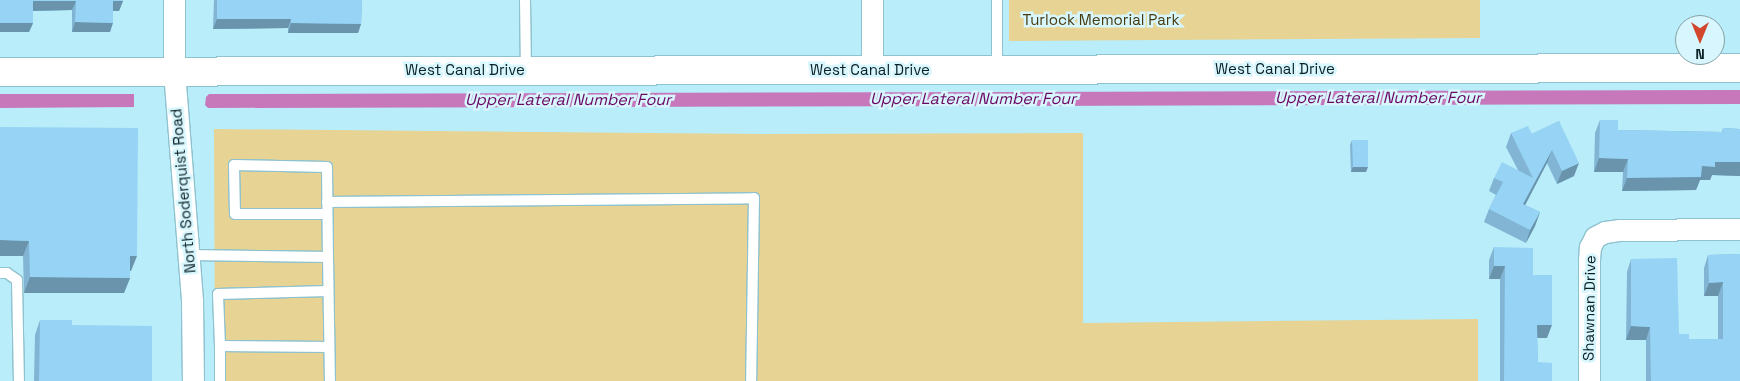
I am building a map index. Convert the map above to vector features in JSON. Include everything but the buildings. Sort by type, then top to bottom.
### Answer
[{"type":"street","name":"North Soderquist Road","points":[[174,0],[174,71],[188,254],[194,381]]},
{"type":"street","points":[[872,0],[872,70]]},
{"type":"street","name":"West Canal Drive","points":[[0,72],[1740,68]]},
{"type":"street","name":"Shawnan Drive","points":[[1589,381],[1589,260],[1590,247],[1595,237],[1605,232],[1620,230],[1740,229]]},
{"type":"lane","points":[[526,0],[526,70]]},
{"type":"lane","points":[[997,0],[997,70]]},
{"type":"lane","points":[[327,214],[235,214],[234,165],[327,167],[330,381]]},
{"type":"lane","points":[[327,202],[754,198],[751,381]]},
{"type":"lane","points":[[188,254],[328,257]]},
{"type":"lane","points":[[0,273],[7,273],[17,280],[20,381]]},
{"type":"lane","points":[[220,381],[218,294],[328,292]]},
{"type":"lane","points":[[220,346],[329,347]]},
{"type":"green space","name":"Turlock Memorial Park","points":[[1009,0],[1480,0],[1480,38],[1009,41]]},
{"type":"green space","points":[[214,129],[765,134],[1083,133],[1083,323],[1478,319],[1478,381],[215,381]]},
{"type":"water","name":"Upper Lateral Number Four","points":[[1740,90],[1740,104],[208,108],[205,105],[206,97],[209,94]]},
{"type":"water","points":[[0,94],[134,94],[134,107],[0,108]]}]
